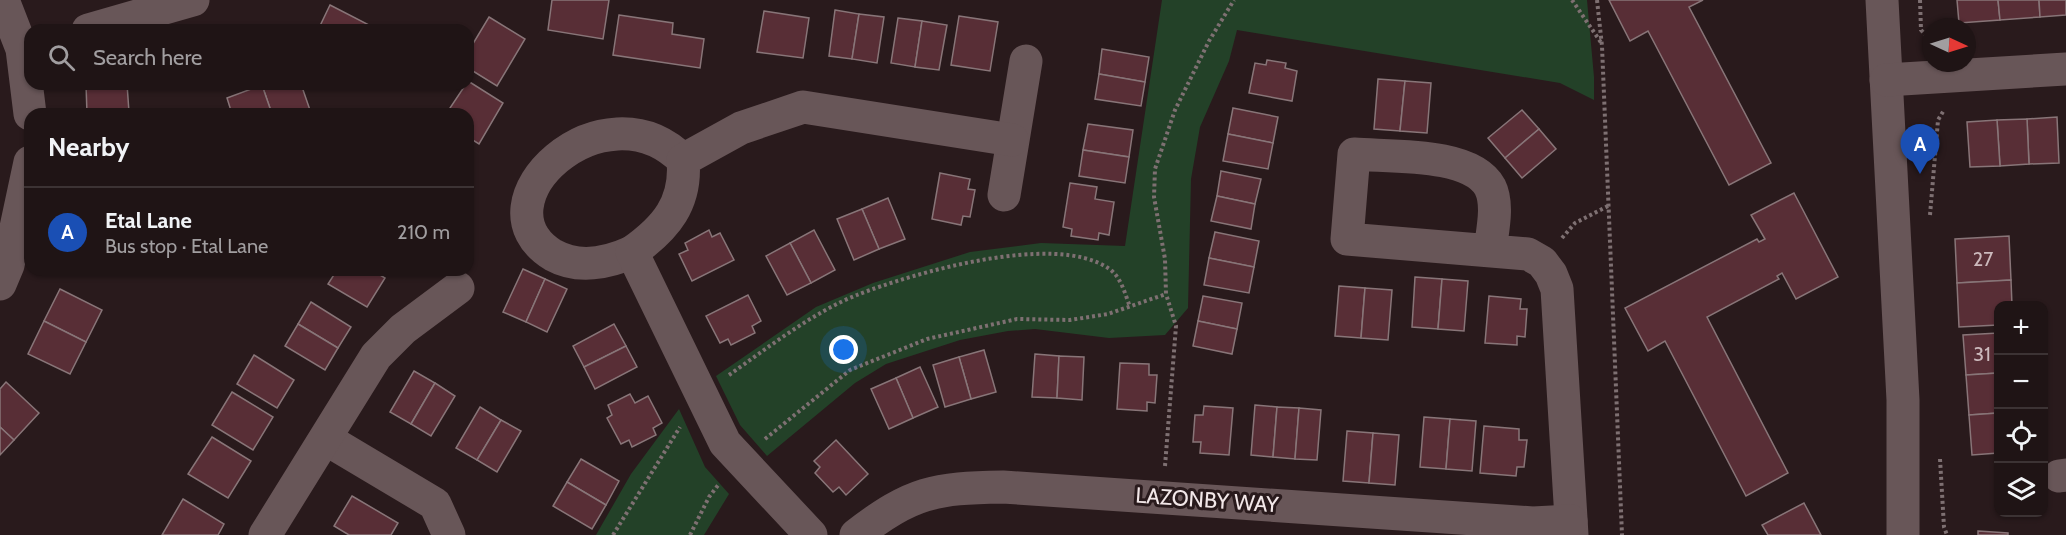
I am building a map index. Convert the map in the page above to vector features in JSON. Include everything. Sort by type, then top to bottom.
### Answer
[{"type":"street","points":[[3,0],[24,44]]},
{"type":"street","points":[[109,24],[193,0]]},
{"type":"street","points":[[1882,0],[1903,400],[1903,535]]},
{"type":"street","points":[[1004,195],[1026,61]]},
{"type":"street","points":[[1886,80],[2066,69]]},
{"type":"street","points":[[29,90],[30,108]]},
{"type":"street","points":[[682,160],[741,128],[803,107],[1012,140]]},
{"type":"street","points":[[623,134],[646,137],[669,146],[682,160],[685,180],[679,202],[656,236],[632,252],[614,260],[583,264],[558,258],[538,246],[529,228],[528,211],[532,191],[540,174],[555,158],[581,142],[600,136],[623,134]]},
{"type":"street","points":[[1490,251],[1494,203],[1490,187],[1471,168],[1455,163],[1354,154],[1347,239],[1490,251],[1528,254],[1542,262]]},
{"type":"street","points":[[0,284],[8,265],[24,190]]},
{"type":"street","points":[[632,252],[726,443],[811,535]]},
{"type":"street","name":"LAZONBY WAY","points":[[856,535],[882,514],[921,494],[951,488],[1003,487],[1533,523],[1572,528],[1557,289],[1551,274],[1542,262]]},
{"type":"street","points":[[265,535],[376,356],[403,329],[458,288]]},
{"type":"street","points":[[326,439],[435,504],[449,535]]},
{"type":"path","points":[[1163,497],[1176,326],[1166,294],[1165,259],[1154,197],[1155,169],[1175,110],[1209,41],[1234,0]]},
{"type":"path","points":[[1572,0],[1602,46]]},
{"type":"path","points":[[1597,0],[1602,46],[1622,535]]},
{"type":"path","points":[[1920,0],[1922,31]]},
{"type":"path","points":[[1930,219],[1938,120],[1962,75]]},
{"type":"path","points":[[1542,262],[1575,223],[1608,206]]},
{"type":"path","points":[[612,535],[702,394],[793,331],[855,295],[960,263],[1031,252],[1080,258],[1109,268],[1122,285],[1130,307]]},
{"type":"path","points":[[690,535],[709,497],[740,460],[850,370],[927,339],[1017,319],[1070,320],[1108,314],[1166,294]]},
{"type":"path","points":[[1940,456],[1944,527],[1947,535]]},
{"type":"green space","points":[[1162,0],[1587,0],[1594,100],[1560,83],[1237,30],[1229,61],[1200,127],[1191,179],[1188,308],[1165,335],[1109,338],[1035,329],[1008,331],[960,340],[886,364],[855,383],[767,456],[740,425],[716,376],[816,307],[873,283],[970,252],[1041,243],[1125,246]]},
{"type":"green space","points":[[679,409],[705,467],[729,494],[704,535],[596,535],[631,474]]},
{"type":"building","points":[[552,0],[609,0],[603,39],[548,30]]},
{"type":"building","points":[[1609,0],[1703,0],[1689,7],[1771,163],[1729,185],[1648,31],[1630,41]]},
{"type":"building","points":[[1957,0],[1998,0],[2000,20],[1976,22],[1976,18],[1959,18]]},
{"type":"building","points":[[1998,0],[2039,0],[2040,17],[2000,20]]},
{"type":"building","points":[[2039,0],[2066,0],[2066,15],[2040,17]]},
{"type":"building","points":[[330,5],[367,24],[321,24]]},
{"type":"building","points":[[835,10],[859,14],[852,59],[829,56]]},
{"type":"building","points":[[764,11],[809,18],[803,58],[757,52]]},
{"type":"building","points":[[859,14],[884,17],[877,63],[852,59]]},
{"type":"building","points":[[619,15],[673,23],[672,34],[704,39],[700,68],[613,55]]},
{"type":"building","points":[[959,16],[998,22],[990,71],[951,65]]},
{"type":"building","points":[[489,17],[525,39],[497,86],[474,72],[474,42]]},
{"type":"building","points":[[898,18],[922,21],[915,67],[891,63]]},
{"type":"building","points":[[922,21],[947,25],[939,70],[915,67]]},
{"type":"building","points":[[1102,49],[1149,57],[1145,82],[1099,74]]},
{"type":"building","points":[[1267,60],[1286,63],[1285,68],[1297,71],[1292,101],[1249,93],[1255,63],[1266,65]]},
{"type":"building","points":[[1099,74],[1145,82],[1141,106],[1095,99]]},
{"type":"building","points":[[1378,79],[1405,81],[1400,131],[1374,129]]},
{"type":"building","points":[[1405,81],[1431,83],[1427,133],[1400,131]]},
{"type":"building","points":[[474,85],[503,103],[479,144],[474,141],[474,108],[450,108],[462,90],[474,90]]},
{"type":"building","points":[[86,90],[127,90],[129,108],[87,108]]},
{"type":"building","points":[[249,90],[264,90],[270,108],[230,108],[227,98]]},
{"type":"building","points":[[264,90],[303,90],[309,108],[270,108]]},
{"type":"building","points":[[1233,108],[1278,117],[1273,143],[1228,134]]},
{"type":"building","points":[[1522,110],[1539,129],[1505,158],[1488,138]]},
{"type":"building","points":[[2057,117],[2059,163],[2029,164],[2027,119]]},
{"type":"building","points":[[2027,119],[2029,164],[2000,166],[1997,120]]},
{"type":"building","points":[[1997,120],[2000,166],[1970,167],[1967,122]]},
{"type":"building","points":[[1088,124],[1133,130],[1129,157],[1083,150]]},
{"type":"building","points":[[1539,129],[1556,149],[1522,178],[1505,158]]},
{"type":"building","points":[[1228,134],[1273,143],[1268,169],[1223,161]]},
{"type":"building","points":[[1083,150],[1129,157],[1125,183],[1079,176]]},
{"type":"building","points":[[1221,171],[1261,179],[1255,204],[1217,196]]},
{"type":"building","points":[[940,173],[970,179],[968,189],[975,190],[970,217],[963,216],[961,225],[932,219]]},
{"type":"building","points":[[1070,183],[1097,187],[1095,199],[1114,202],[1109,235],[1099,233],[1098,240],[1071,236],[1072,229],[1063,227]]},
{"type":"building","points":[[1794,193],[1838,277],[1796,299],[1782,273],[1777,276],[1779,279],[1707,317],[1788,473],[1746,496],[1665,341],[1648,351],[1625,308],[1757,239],[1759,242],[1765,239],[1751,215]]},
{"type":"building","points":[[1217,196],[1255,204],[1251,229],[1211,221]]},
{"type":"building","points":[[888,198],[905,239],[879,249],[862,209]]},
{"type":"building","points":[[862,209],[879,249],[854,260],[837,219]]},
{"type":"building","points":[[709,230],[712,237],[720,233],[734,260],[692,281],[679,254],[688,250],[685,243]]},
{"type":"building","points":[[814,230],[835,270],[811,283],[790,243]]},
{"type":"building","points":[[1215,232],[1259,241],[1254,267],[1209,258]]},
{"type":"building","points":[[2009,236],[2011,280],[1957,283],[1955,239]]},
{"type":"building","points":[[790,243],[811,283],[787,295],[766,256]]},
{"type":"building","points":[[1209,258],[1254,267],[1249,293],[1204,285]]},
{"type":"building","points":[[523,269],[545,279],[526,322],[503,312]]},
{"type":"building","points":[[333,276],[382,276],[385,278],[367,307],[328,284]]},
{"type":"building","points":[[1415,277],[1442,279],[1438,329],[1412,327]]},
{"type":"building","points":[[545,279],[567,289],[547,332],[526,322]]},
{"type":"building","points":[[1442,279],[1468,281],[1464,331],[1438,329]]},
{"type":"building","points":[[2011,280],[2012,301],[1994,301],[1994,325],[1959,327],[1957,283]]},
{"type":"building","points":[[1339,286],[1365,288],[1361,338],[1335,336]]},
{"type":"building","points":[[1365,288],[1392,290],[1388,340],[1361,338]]},
{"type":"building","points":[[60,289],[102,310],[86,342],[44,321]]},
{"type":"building","points":[[748,295],[761,321],[752,326],[755,333],[731,345],[728,339],[720,343],[706,316]]},
{"type":"building","points":[[1203,296],[1242,303],[1237,329],[1198,321]]},
{"type":"building","points":[[1489,296],[1521,299],[1520,309],[1527,309],[1525,337],[1517,336],[1517,345],[1485,343]]},
{"type":"building","points":[[311,302],[351,327],[338,348],[298,324]]},
{"type":"building","points":[[44,321],[86,342],[70,374],[28,354]]},
{"type":"building","points":[[1198,321],[1237,329],[1232,354],[1193,346]]},
{"type":"building","points":[[298,324],[338,348],[325,370],[285,346]]},
{"type":"building","points":[[614,324],[626,346],[584,367],[573,346]]},
{"type":"building","points":[[1994,333],[1994,373],[1966,375],[1963,335]]},
{"type":"building","points":[[626,346],[637,367],[595,389],[584,367]]},
{"type":"building","points":[[984,350],[996,392],[971,399],[959,357]]},
{"type":"building","points":[[1035,354],[1059,356],[1057,398],[1032,397]]},
{"type":"building","points":[[254,355],[294,380],[277,408],[237,384]]},
{"type":"building","points":[[1059,356],[1084,357],[1082,400],[1057,398]]},
{"type":"building","points":[[959,357],[971,399],[945,407],[933,365]]},
{"type":"building","points":[[1120,363],[1149,364],[1149,375],[1157,375],[1155,403],[1147,402],[1147,411],[1117,409]]},
{"type":"building","points":[[920,367],[938,407],[913,418],[896,378]]},
{"type":"building","points":[[414,371],[435,383],[411,424],[390,412]]},
{"type":"building","points":[[1994,373],[1994,413],[1969,415],[1966,375]]},
{"type":"building","points":[[896,378],[913,418],[889,429],[871,389]]},
{"type":"building","points":[[6,382],[39,413],[14,440],[0,427],[0,389]]},
{"type":"building","points":[[435,383],[455,396],[431,436],[411,424]]},
{"type":"building","points":[[232,392],[273,417],[253,450],[212,425]]},
{"type":"building","points":[[630,394],[635,403],[648,396],[662,423],[653,428],[656,435],[632,447],[629,440],[621,444],[607,418],[612,415],[608,405]]},
{"type":"building","points":[[1255,405],[1277,407],[1273,457],[1251,455]]},
{"type":"building","points":[[1204,406],[1233,408],[1229,455],[1200,453],[1201,442],[1193,442],[1195,415],[1203,415]]},
{"type":"building","points":[[480,407],[501,420],[477,460],[456,448]]},
{"type":"building","points":[[1277,407],[1299,408],[1295,459],[1273,457]]},
{"type":"building","points":[[1299,408],[1321,410],[1317,460],[1295,459]]},
{"type":"building","points":[[1994,413],[1994,453],[1972,455],[1969,415]]},
{"type":"building","points":[[1424,417],[1450,419],[1446,469],[1420,467]]},
{"type":"building","points":[[1450,419],[1476,421],[1472,471],[1446,469]]},
{"type":"building","points":[[501,420],[521,431],[497,472],[477,460]]},
{"type":"building","points":[[1484,426],[1519,429],[1519,440],[1527,440],[1524,467],[1517,467],[1516,476],[1480,473]]},
{"type":"building","points":[[0,427],[14,440],[0,455]]},
{"type":"building","points":[[1347,431],[1373,433],[1369,483],[1343,481]]},
{"type":"building","points":[[1373,433],[1399,435],[1395,485],[1369,483]]},
{"type":"building","points":[[212,437],[251,461],[228,498],[188,474]]},
{"type":"building","points":[[836,440],[868,474],[846,495],[839,487],[833,492],[815,473],[820,467],[814,461]]},
{"type":"building","points":[[581,459],[619,481],[606,505],[567,482]]},
{"type":"building","points":[[567,482],[606,505],[592,529],[553,506]]},
{"type":"building","points":[[352,496],[398,523],[391,535],[349,535],[334,526]]},
{"type":"building","points":[[183,499],[224,524],[218,535],[162,535]]},
{"type":"building","points":[[1804,503],[1821,535],[1768,535],[1762,525]]},
{"type":"building","points":[[1978,531],[2008,533],[2008,535],[1978,535]]},
{"type":"place","name":"Etal Lane","points":[[1920,174]]}]
